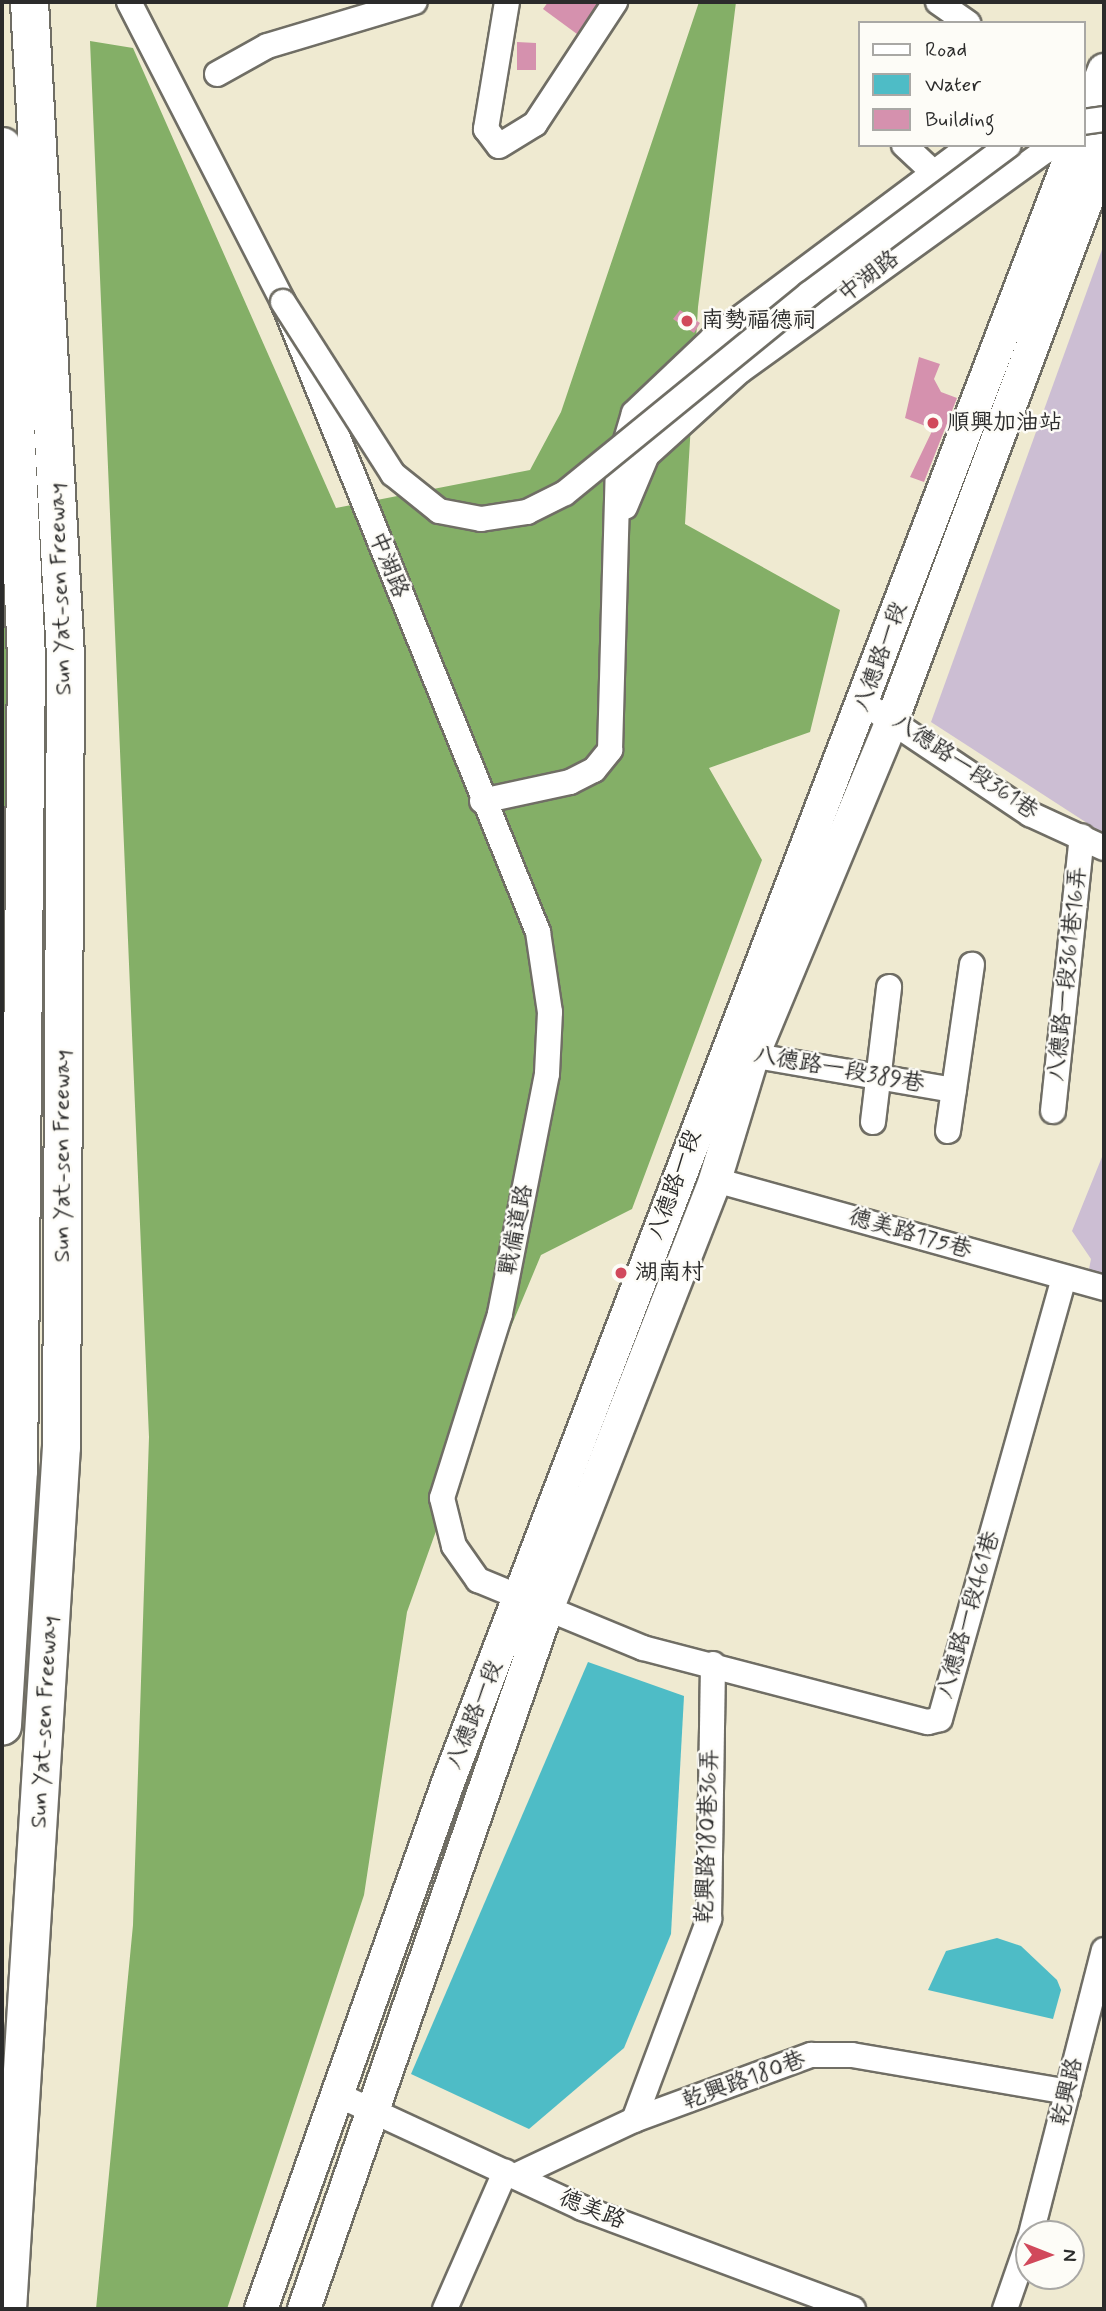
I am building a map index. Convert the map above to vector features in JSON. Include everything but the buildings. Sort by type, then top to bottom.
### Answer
[{"type":"highway","name":"Sun Yat-sen Freeway","points":[[7,2309],[61,1447],[65,656],[29,2]]},
{"type":"highway","name":"Sun Yat-sen Freeway","points":[[2,146],[26,656],[18,1470],[2,1726]]},
{"type":"main road","name":"八德路一段","points":[[304,2309],[372,2111],[534,1605],[739,1053],[864,703],[1074,147]]},
{"type":"main road","name":"八德路一段","points":[[261,2309],[449,1780],[534,1605],[715,1180],[739,1053],[893,718],[1104,155]]},
{"type":"street","name":"中湖路","points":[[129,2],[283,302],[482,801],[570,782],[594,771],[610,750],[618,467],[634,413],[716,336],[833,245],[968,147]]},
{"type":"street","points":[[217,74],[267,46],[415,2]]},
{"type":"street","points":[[507,2],[486,129],[499,145],[535,124],[615,2]]},
{"type":"street","points":[[938,2],[965,21]]},
{"type":"street","points":[[1085,139],[1104,134]]},
{"type":"street","points":[[906,147],[933,172]]},
{"type":"street","points":[[283,302],[393,474],[439,511],[481,519],[527,512],[565,493],[809,294],[1006,147]]},
{"type":"street","name":"中湖路","points":[[618,527],[647,455],[743,369],[1045,151],[1059,147]]},
{"type":"street","points":[[833,245],[852,289]]},
{"type":"street","points":[[716,336],[743,369]]},
{"type":"street","name":"八德路一段361巷","points":[[864,703],[893,718],[1030,814],[1104,848]]},
{"type":"street","name":"戰備道路","points":[[482,801],[538,932],[550,1013],[547,1074],[500,1314],[442,1498],[453,1546],[478,1580],[534,1605]]},
{"type":"street","name":"八德路一段361巷16弄","points":[[1053,1111],[1082,837]]},
{"type":"street","points":[[948,1131],[972,965]]},
{"type":"street","points":[[873,1122],[889,987]]},
{"type":"street","name":"八德路一段389巷","points":[[739,1053],[954,1090]]},
{"type":"street","name":"德美路175巷","points":[[715,1180],[1104,1288]]},
{"type":"street","name":"八德路一段461巷","points":[[534,1605],[643,1648],[713,1664],[928,1722],[940,1719],[1064,1278]]},
{"type":"street","name":"乾興路180巷36弄","points":[[634,2120],[709,1919],[713,1664]]},
{"type":"street","name":"乾興路","points":[[1035,2220],[1104,1950]]},
{"type":"street","name":"乾興路180巷","points":[[510,2174],[634,2120],[811,2055],[852,2054],[1068,2092]]},
{"type":"street","name":"德美路","points":[[338,2095],[510,2174],[853,2309]]},
{"type":"street","points":[[445,2309],[510,2174]]},
{"type":"street","points":[[1004,2309],[1015,2279]]},
{"type":"shaded area","points":[[1104,244],[1104,834],[931,722]]},
{"type":"shaded area","points":[[1104,1152],[1104,1279],[1088,1274],[1091,1259],[1072,1231]]},
{"type":"green space","points":[[699,2],[736,2],[698,307],[685,524],[840,610],[810,732],[709,768],[762,860],[632,1209],[541,1255],[498,1358],[407,1612],[364,1895],[227,2309],[96,2309],[133,1925],[149,1437],[90,41],[133,48],[336,508],[530,470],[561,412]]},
{"type":"green space","points":[[2,192],[10,979],[2,1558]]},
{"type":"water","points":[[588,1662],[684,1696],[671,1934],[624,2048],[529,2129],[411,2074]]},
{"type":"water","points":[[997,1938],[1021,1946],[1057,1980],[1061,1990],[1053,2019],[928,1990],[946,1951]]},
{"type":"place","name":"南勢福德祠","points":[[687,321]]},
{"type":"place","name":"順興加油站","points":[[933,423]]},
{"type":"place","name":"湖南村","points":[[621,1273]]}]
